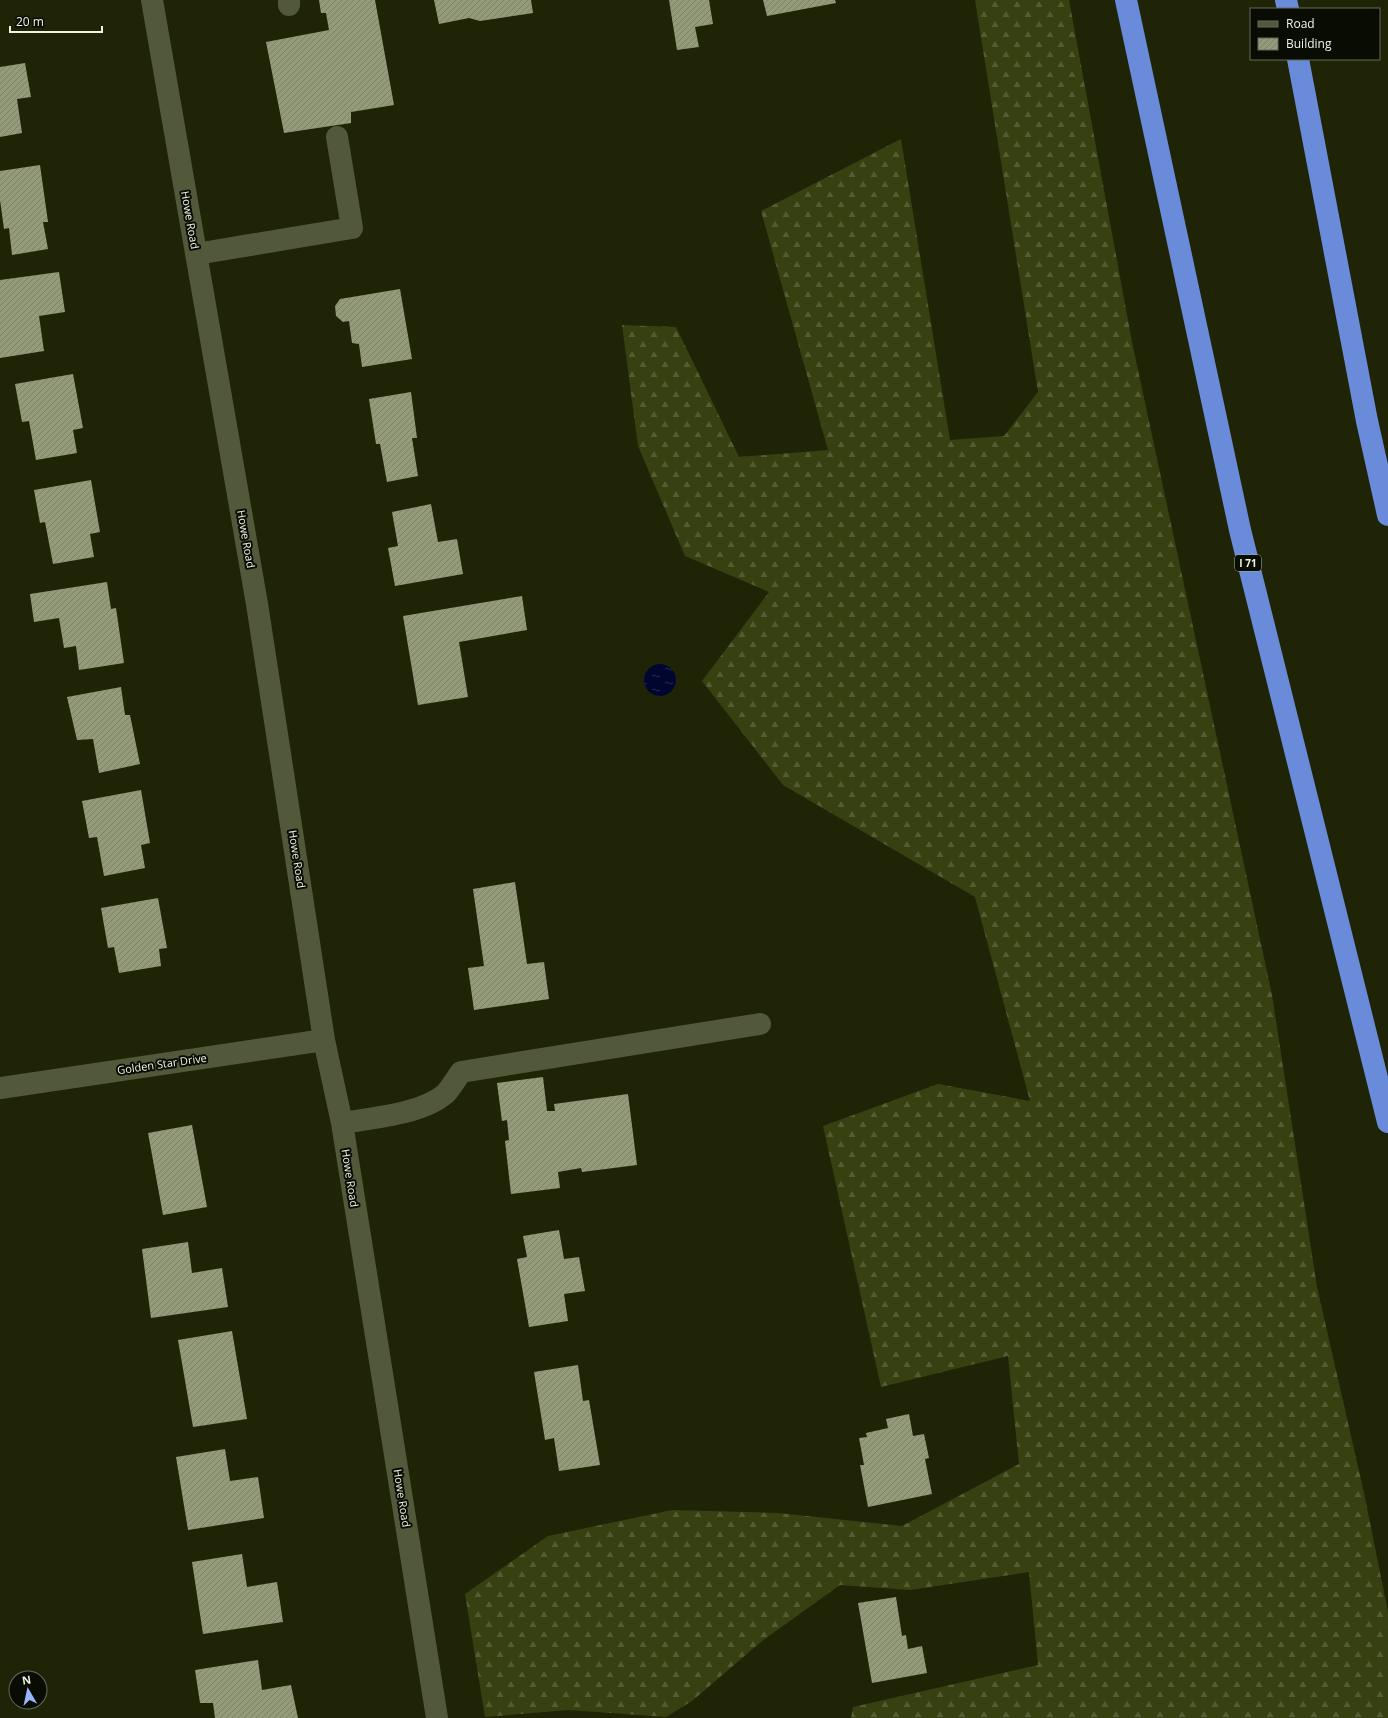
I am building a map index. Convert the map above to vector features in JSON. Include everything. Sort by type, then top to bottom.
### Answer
[{"type":"highway","name":"I 71","points":[[1126,0],[1240,530],[1388,1122]]},
{"type":"highway","points":[[1298,60],[1366,421],[1388,515]]},
{"type":"street","name":"Howe Road","points":[[152,0],[260,620],[324,1040],[342,1123],[437,1718]]},
{"type":"street","points":[[196,254],[352,228],[337,137]]},
{"type":"street","points":[[342,1123],[414,1110],[431,1104],[445,1093],[461,1072],[760,1024]]},
{"type":"street","name":"Golden Star Drive","points":[[0,1088],[324,1040]]},
{"type":"green space","points":[[975,0],[1069,0],[1132,342],[1272,995],[1317,1287],[1364,1493],[1388,1612],[1388,1718],[851,1718],[853,1707],[1038,1665],[1029,1572],[910,1590],[840,1585],[762,1641],[692,1701],[666,1717],[568,1710],[485,1717],[465,1594],[548,1536],[672,1510],[778,1513],[902,1526],[1019,1464],[1008,1356],[881,1387],[823,1126],[938,1084],[1030,1101],[975,897],[783,785],[702,681],[769,592],[685,556],[638,446],[622,325],[676,327],[739,457],[828,450],[761,211],[901,139],[950,440],[1004,436],[1038,392]]},
{"type":"water","points":[[657,664],[663,664],[672,668],[676,680],[672,692],[663,696],[657,696],[648,692],[644,683],[644,677],[648,668]]},
{"type":"building","points":[[319,0],[375,0],[394,105],[351,112],[351,123],[284,133],[266,42],[329,30],[326,13],[321,13]]},
{"type":"building","points":[[434,0],[531,0],[533,13],[480,21],[469,18],[439,24]]},
{"type":"building","points":[[669,0],[709,0],[713,24],[695,27],[699,47],[677,50]]},
{"type":"building","points":[[763,0],[835,0],[836,3],[767,16]]},
{"type":"building","points":[[25,63],[31,97],[17,99],[22,133],[0,137],[0,67]]},
{"type":"building","points":[[40,165],[48,222],[43,222],[48,249],[12,255],[9,228],[4,229],[0,200],[0,171]]},
{"type":"building","points":[[59,272],[65,312],[39,316],[44,351],[0,358],[0,280]]},
{"type":"building","points":[[400,289],[412,359],[362,367],[359,344],[352,343],[349,321],[343,322],[336,316],[335,306],[340,299]]},
{"type":"building","points":[[73,374],[83,428],[73,430],[77,453],[36,460],[29,421],[22,422],[15,384]]},
{"type":"building","points":[[411,392],[417,438],[412,438],[418,476],[387,482],[380,444],[376,444],[369,399]]},
{"type":"building","points":[[91,480],[100,532],[90,534],[94,557],[53,564],[45,522],[40,523],[34,490]]},
{"type":"building","points":[[431,504],[438,542],[457,539],[463,574],[395,586],[388,548],[398,546],[392,512]]},
{"type":"building","points":[[107,582],[111,609],[116,608],[124,663],[79,670],[76,646],[64,648],[59,618],[34,622],[30,594]]},
{"type":"building","points":[[522,596],[527,630],[459,642],[468,697],[418,705],[403,616]]},
{"type":"building","points":[[121,687],[125,715],[130,715],[140,764],[99,773],[93,739],[77,740],[67,697]]},
{"type":"building","points":[[141,790],[150,843],[141,845],[145,868],[104,876],[97,837],[89,838],[82,801]]},
{"type":"building","points":[[515,882],[527,964],[544,962],[549,999],[474,1010],[468,968],[484,966],[473,889]]},
{"type":"building","points":[[158,898],[167,948],[159,949],[161,966],[119,973],[114,947],[108,948],[101,908]]},
{"type":"building","points":[[543,1077],[547,1111],[555,1111],[554,1104],[628,1094],[637,1165],[582,1172],[581,1168],[558,1172],[560,1188],[511,1194],[505,1141],[509,1140],[507,1120],[502,1121],[497,1083]]},
{"type":"building","points":[[192,1125],[207,1207],[163,1215],[148,1133]]},
{"type":"building","points":[[559,1230],[564,1259],[579,1257],[585,1291],[564,1294],[568,1321],[529,1327],[517,1259],[527,1257],[523,1236]]},
{"type":"building","points":[[188,1242],[192,1273],[222,1268],[228,1307],[151,1318],[142,1249]]},
{"type":"building","points":[[232,1331],[247,1419],[193,1427],[178,1340]]},
{"type":"building","points":[[578,1365],[583,1401],[589,1400],[600,1465],[559,1471],[554,1438],[545,1440],[534,1372]]},
{"type":"building","points":[[909,1414],[913,1436],[924,1434],[929,1458],[925,1459],[932,1494],[868,1507],[860,1465],[864,1465],[859,1438],[867,1437],[866,1433],[888,1428],[886,1419]]},
{"type":"building","points":[[225,1449],[230,1481],[258,1477],[264,1518],[188,1530],[176,1457]]},
{"type":"building","points":[[242,1554],[247,1587],[277,1582],[283,1622],[203,1634],[192,1562]]},
{"type":"building","points":[[896,1597],[902,1636],[906,1635],[908,1649],[922,1646],[927,1673],[872,1683],[858,1603]]},
{"type":"building","points":[[258,1660],[262,1690],[291,1685],[298,1718],[215,1718],[213,1703],[200,1703],[195,1670]]}]
